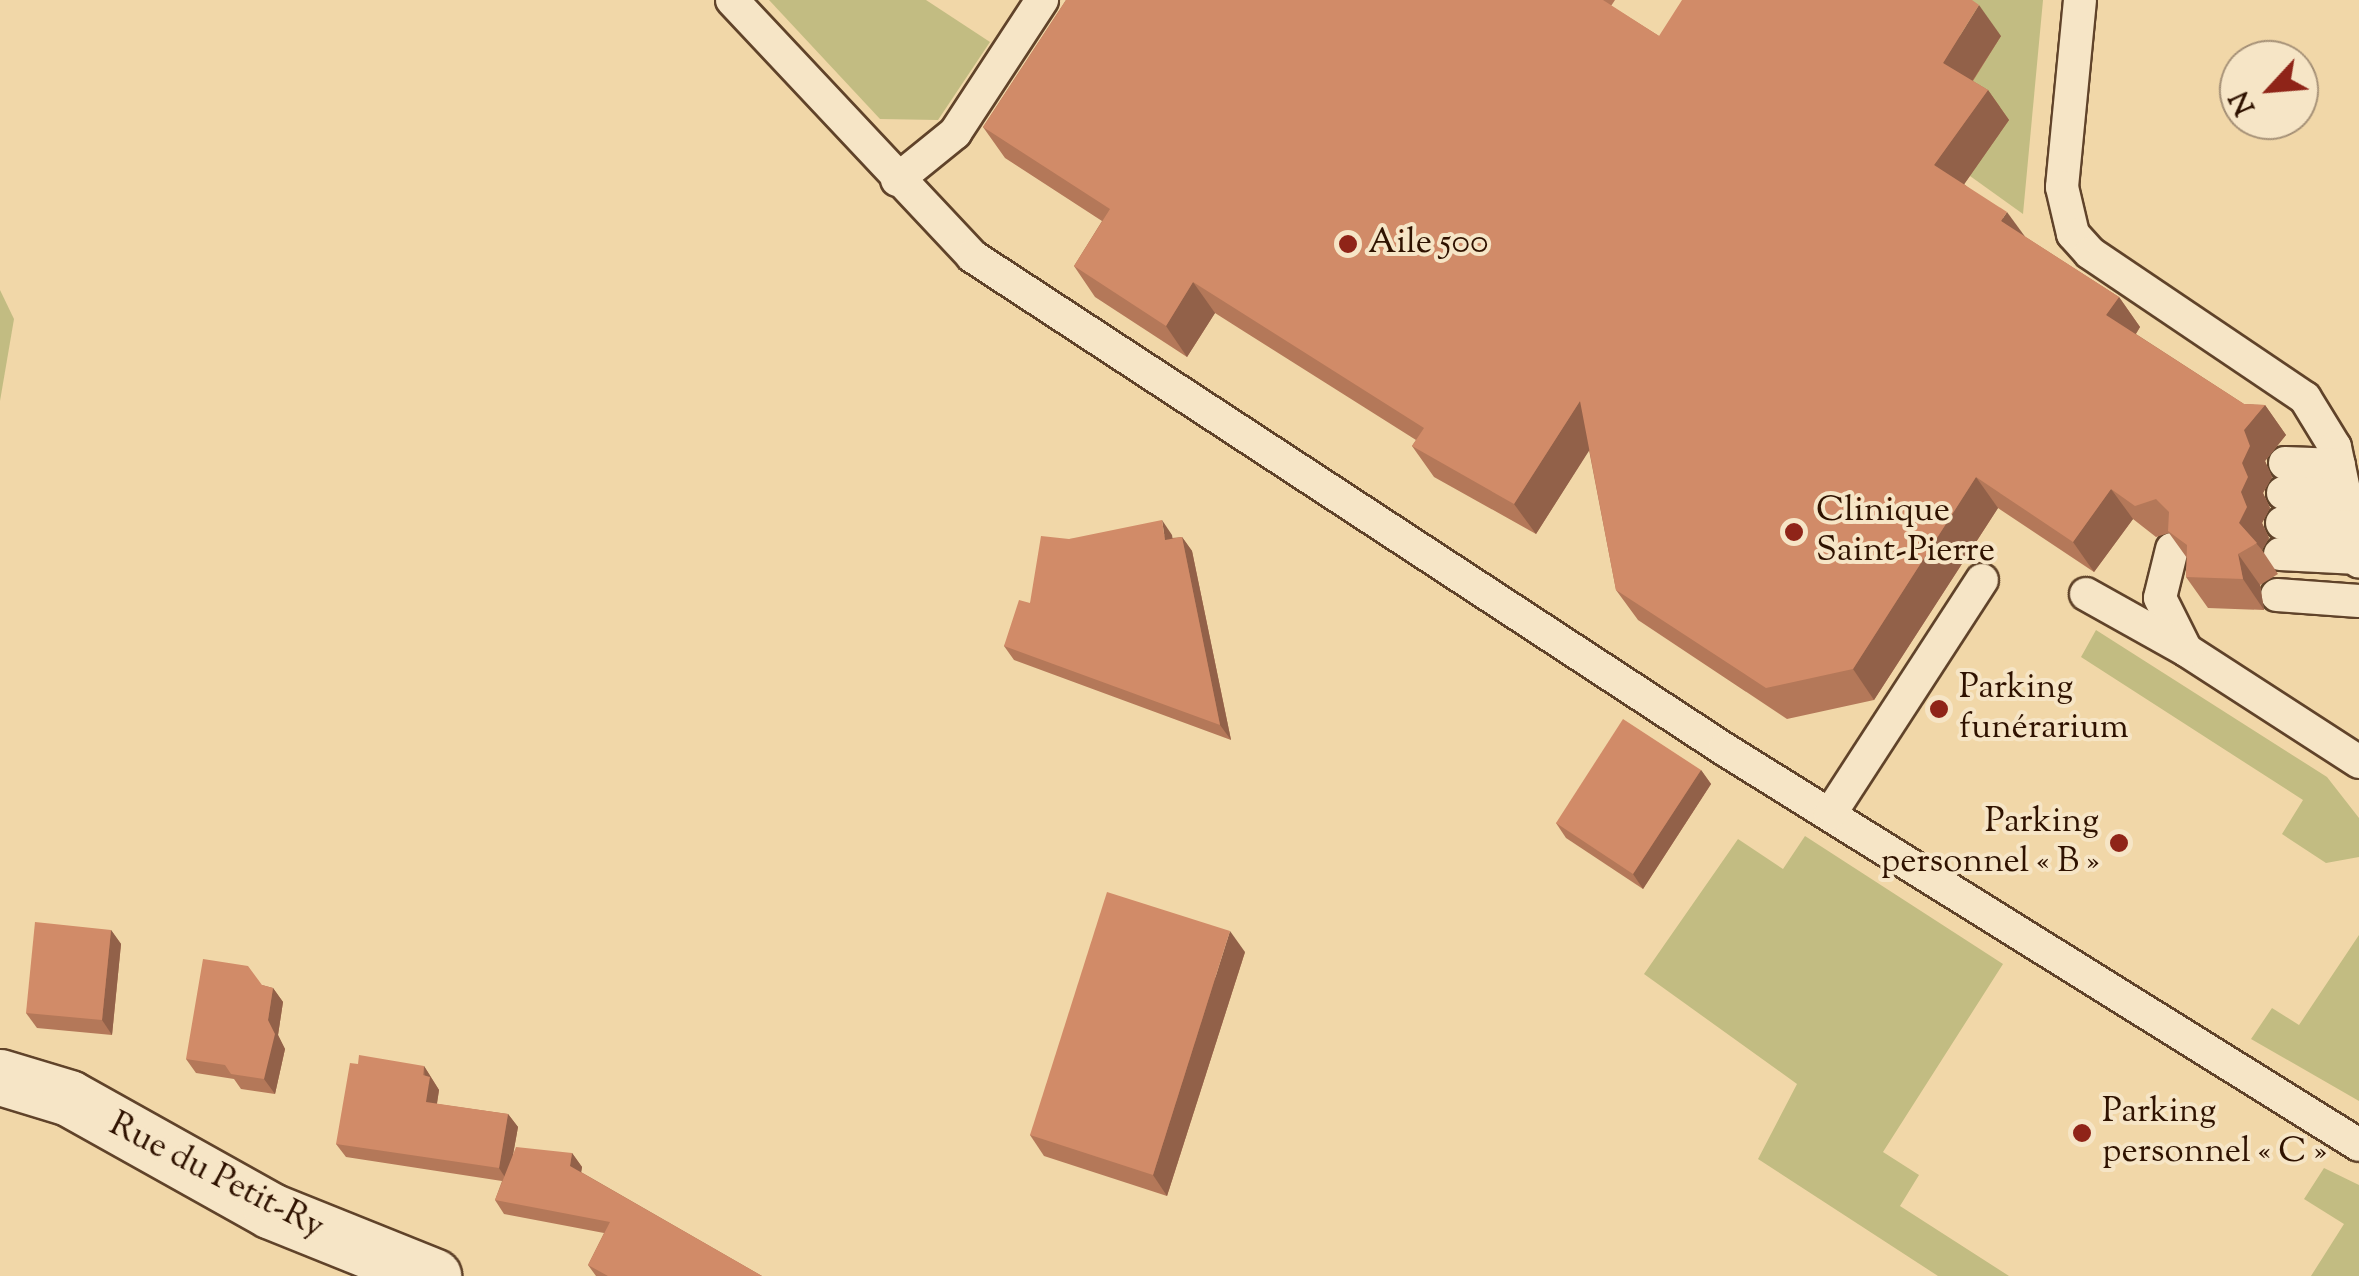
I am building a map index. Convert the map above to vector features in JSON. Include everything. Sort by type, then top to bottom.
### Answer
[{"type":"street","name":"Rue du Petit-Ry","points":[[0,1077],[69,1098],[271,1211],[432,1276]]},
{"type":"lane","points":[[732,0],[972,256],[1830,814],[2359,1145]]},
{"type":"lane","points":[[898,180],[955,134],[1042,0]]},
{"type":"lane","points":[[2080,0],[2062,187],[2073,234],[2090,253],[2305,398],[2351,521]]},
{"type":"lane","points":[[2351,521],[2282,508],[2351,521]]},
{"type":"lane","points":[[2172,549],[2160,598],[2186,650]]},
{"type":"lane","points":[[1830,814],[1982,580]]},
{"type":"lane","points":[[2086,594],[2186,650],[2359,762]]},
{"type":"lane","points":[[2277,595],[2359,601]]},
{"type":"shaded area","points":[[769,0],[926,0],[990,42],[938,120],[880,119]]},
{"type":"shaded area","points":[[1949,0],[2043,0],[2023,214],[1970,176]]},
{"type":"shaded area","points":[[0,290],[14,319],[0,401]]},
{"type":"shaded area","points":[[2096,630],[2327,777],[2359,818],[2359,857],[2326,863],[2282,834],[2303,800],[2081,657]]},
{"type":"shaded area","points":[[1805,836],[2003,964],[1883,1152],[1919,1175],[1900,1206],[2009,1276],[1938,1276],[1758,1159],[1797,1084],[1644,974],[1738,839],[1783,869]]},
{"type":"shaded area","points":[[2359,935],[2359,1101],[2251,1039],[2272,1008],[2299,1025]]},
{"type":"shaded area","points":[[2324,1168],[2359,1185],[2359,1276],[2311,1276],[2344,1224],[2304,1199]]},
{"type":"building","points":[[1066,0],[1603,0],[1659,36],[1682,0],[1972,0],[1979,5],[1943,63],[1988,90],[1934,165],[2007,212],[2001,221],[2119,297],[2106,315],[2244,404],[2265,405],[2244,430],[2250,446],[2242,463],[2248,477],[2241,492],[2247,507],[2239,523],[2257,543],[2238,554],[2243,579],[2186,577],[2187,545],[2168,531],[2169,512],[2156,499],[2135,506],[2111,489],[2073,542],[1976,477],[1853,669],[1766,688],[1616,590],[1580,401],[1514,504],[1412,446],[1424,428],[1193,282],[1166,326],[1074,266],[1110,209],[983,127]]},
{"type":"building","points":[[1162,520],[1165,540],[1182,537],[1220,725],[1004,646],[1019,600],[1030,603],[1041,536],[1069,539]]},
{"type":"building","points":[[1623,719],[1701,770],[1633,874],[1556,823]]},
{"type":"building","points":[[1107,892],[1230,931],[1153,1175],[1030,1135]]},
{"type":"building","points":[[35,922],[111,930],[102,1020],[26,1013]]},
{"type":"building","points":[[203,959],[248,966],[262,985],[273,988],[268,1020],[275,1034],[264,1079],[231,1074],[225,1065],[186,1059]]},
{"type":"building","points":[[359,1055],[424,1066],[423,1075],[430,1077],[426,1102],[508,1114],[499,1168],[336,1144],[350,1063],[358,1064]]},
{"type":"building","points":[[516,1147],[572,1153],[570,1166],[762,1276],[608,1276],[588,1265],[610,1222],[495,1200]]},
{"type":"place","name":"Aile 500","points":[[1348,244]]},
{"type":"place","name":"Clinique Saint-Pierre","points":[[1794,532]]},
{"type":"place","name":"Parking funérarium","points":[[1939,709]]},
{"type":"place","name":"Parking personnel « B »","points":[[2119,843]]},
{"type":"place","name":"Parking personnel « C »","points":[[2082,1133]]}]
